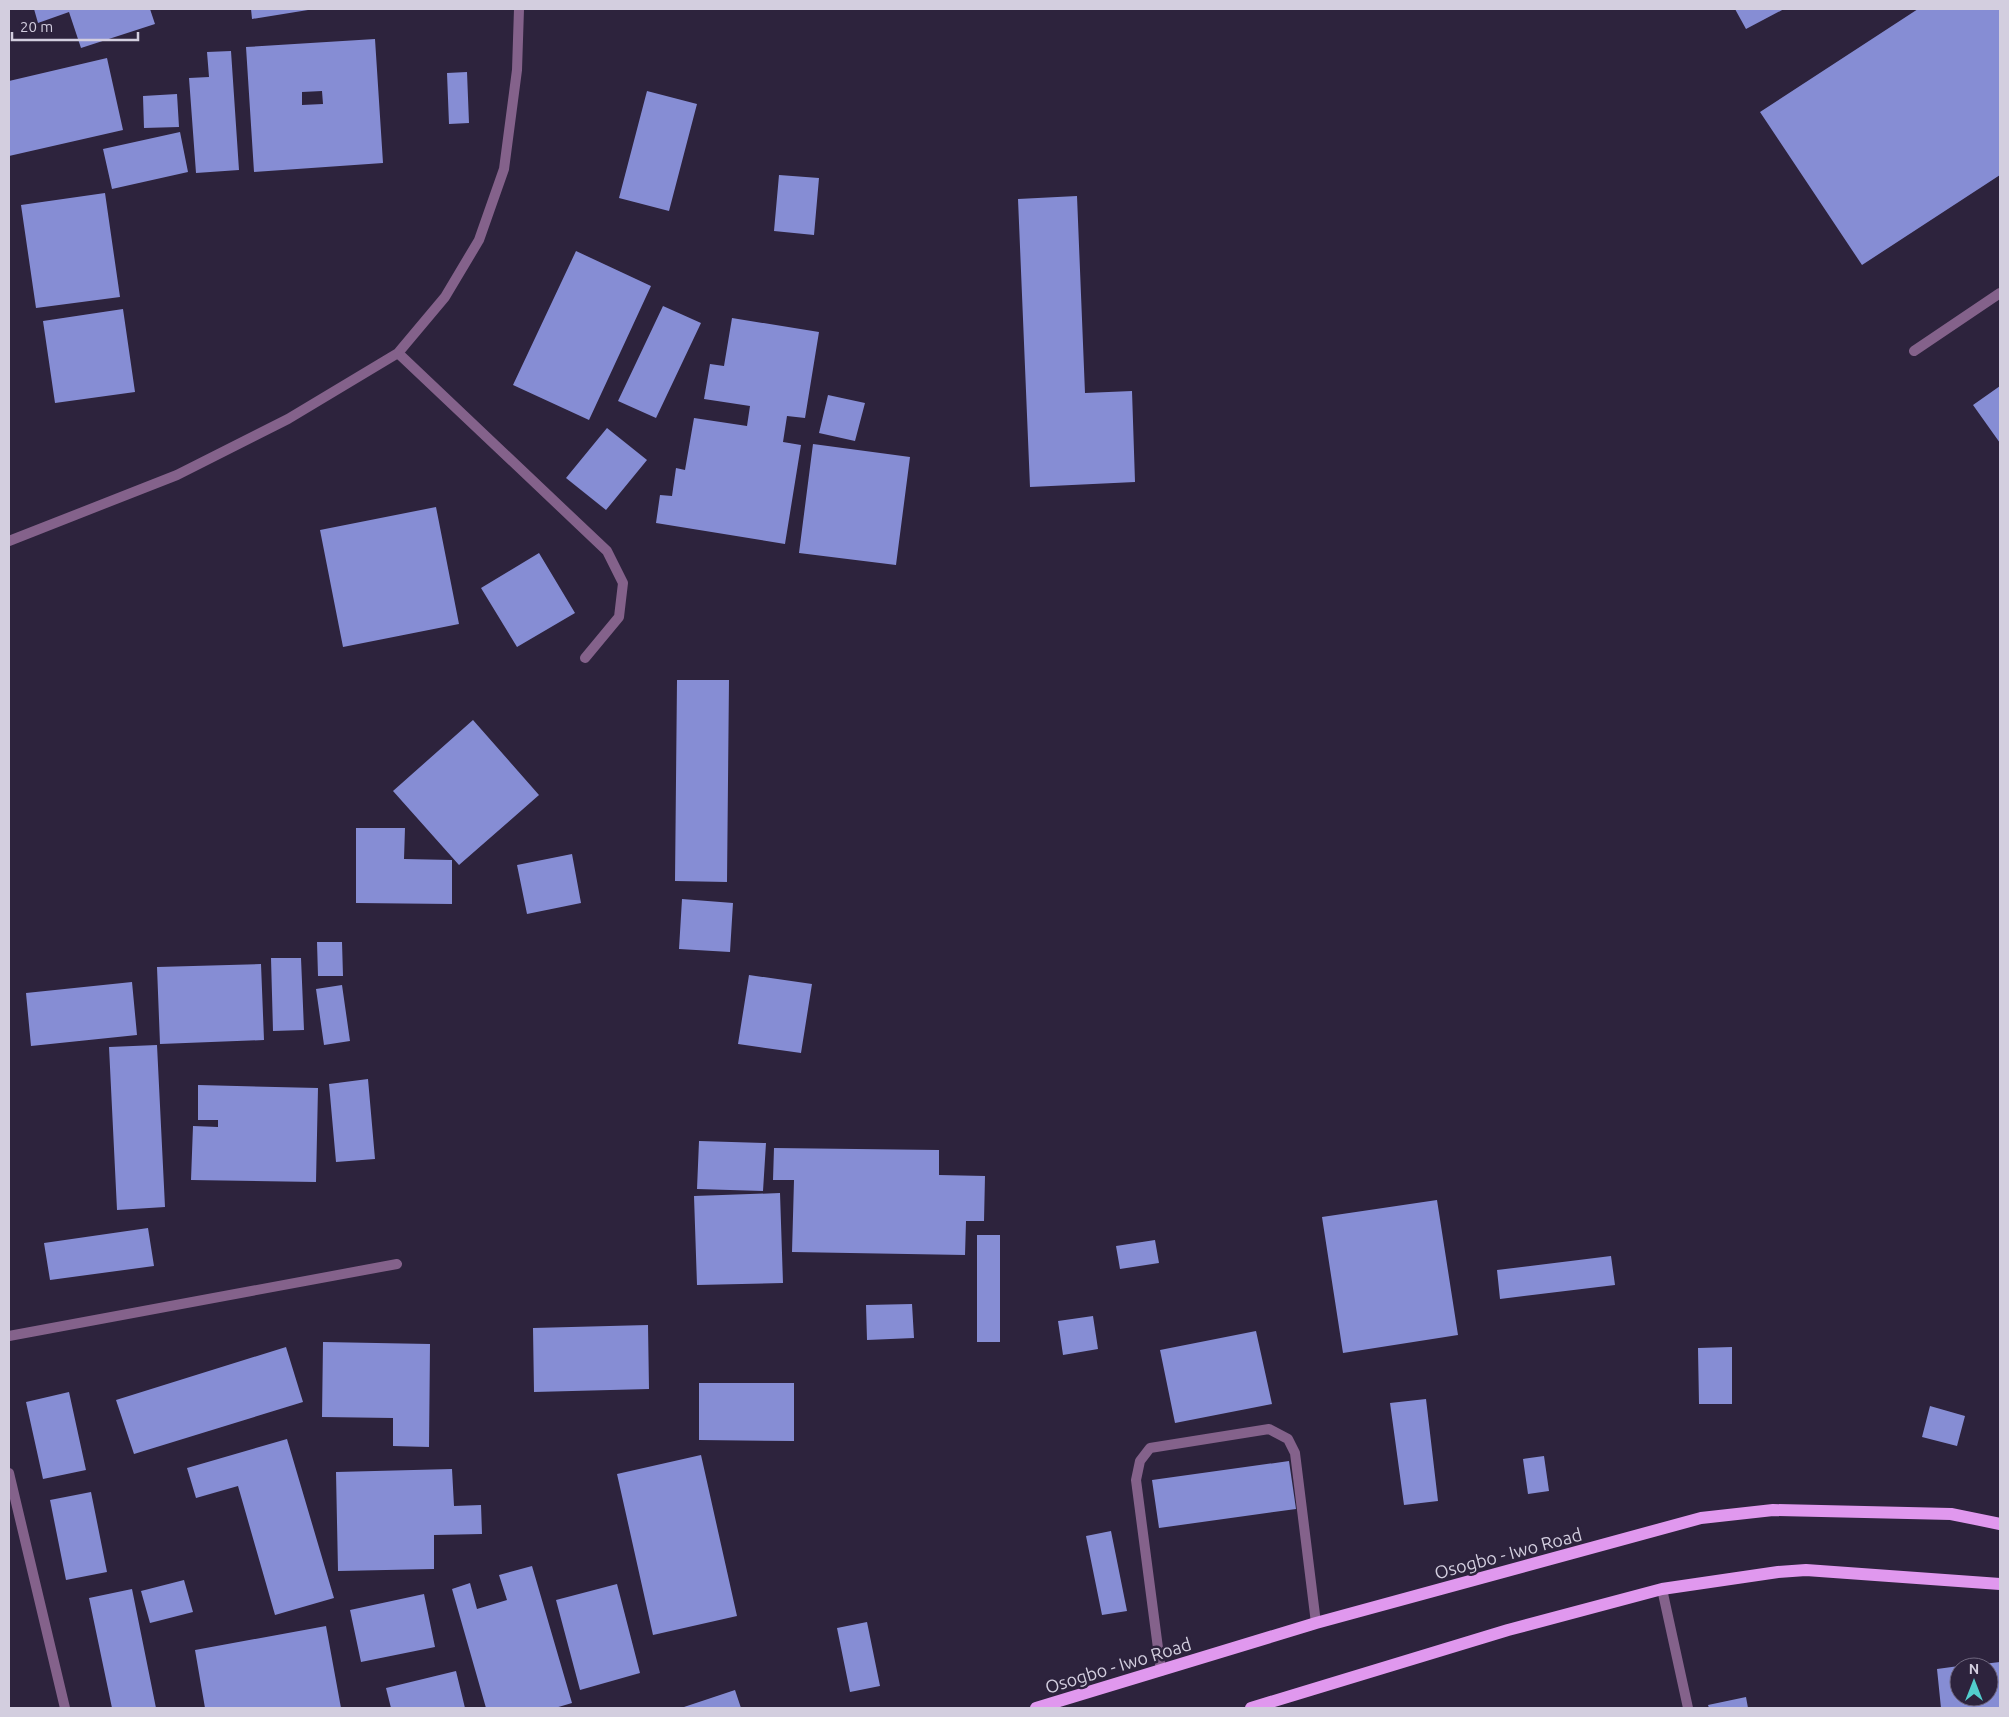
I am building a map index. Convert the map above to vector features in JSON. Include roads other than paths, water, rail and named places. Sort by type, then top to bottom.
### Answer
[{"type":"main road","name":"Osogbo - Iwo Road","points":[[1036,1708],[1316,1624],[1701,1518],[1773,1510],[1951,1514],[2000,1524]]},
{"type":"main road","points":[[1251,1708],[1508,1630],[1662,1589],[1778,1572],[1806,1570],[2000,1584]]},
{"type":"street","points":[[9,541],[178,476],[288,419],[398,353],[445,297],[479,240],[504,169],[518,70],[520,9]]},
{"type":"street","points":[[1914,351],[2000,293]]},
{"type":"street","points":[[398,353],[607,551],[623,583],[620,617],[586,658]]},
{"type":"street","points":[[9,1336],[397,1264]]},
{"type":"street","points":[[1161,1671],[1136,1480],[1140,1461],[1150,1448],[1269,1429],[1288,1439],[1295,1453],[1316,1624]]},
{"type":"street","points":[[9,1473],[13,1512],[65,1708]]},
{"type":"street","points":[[1662,1589],[1688,1708]]}]
